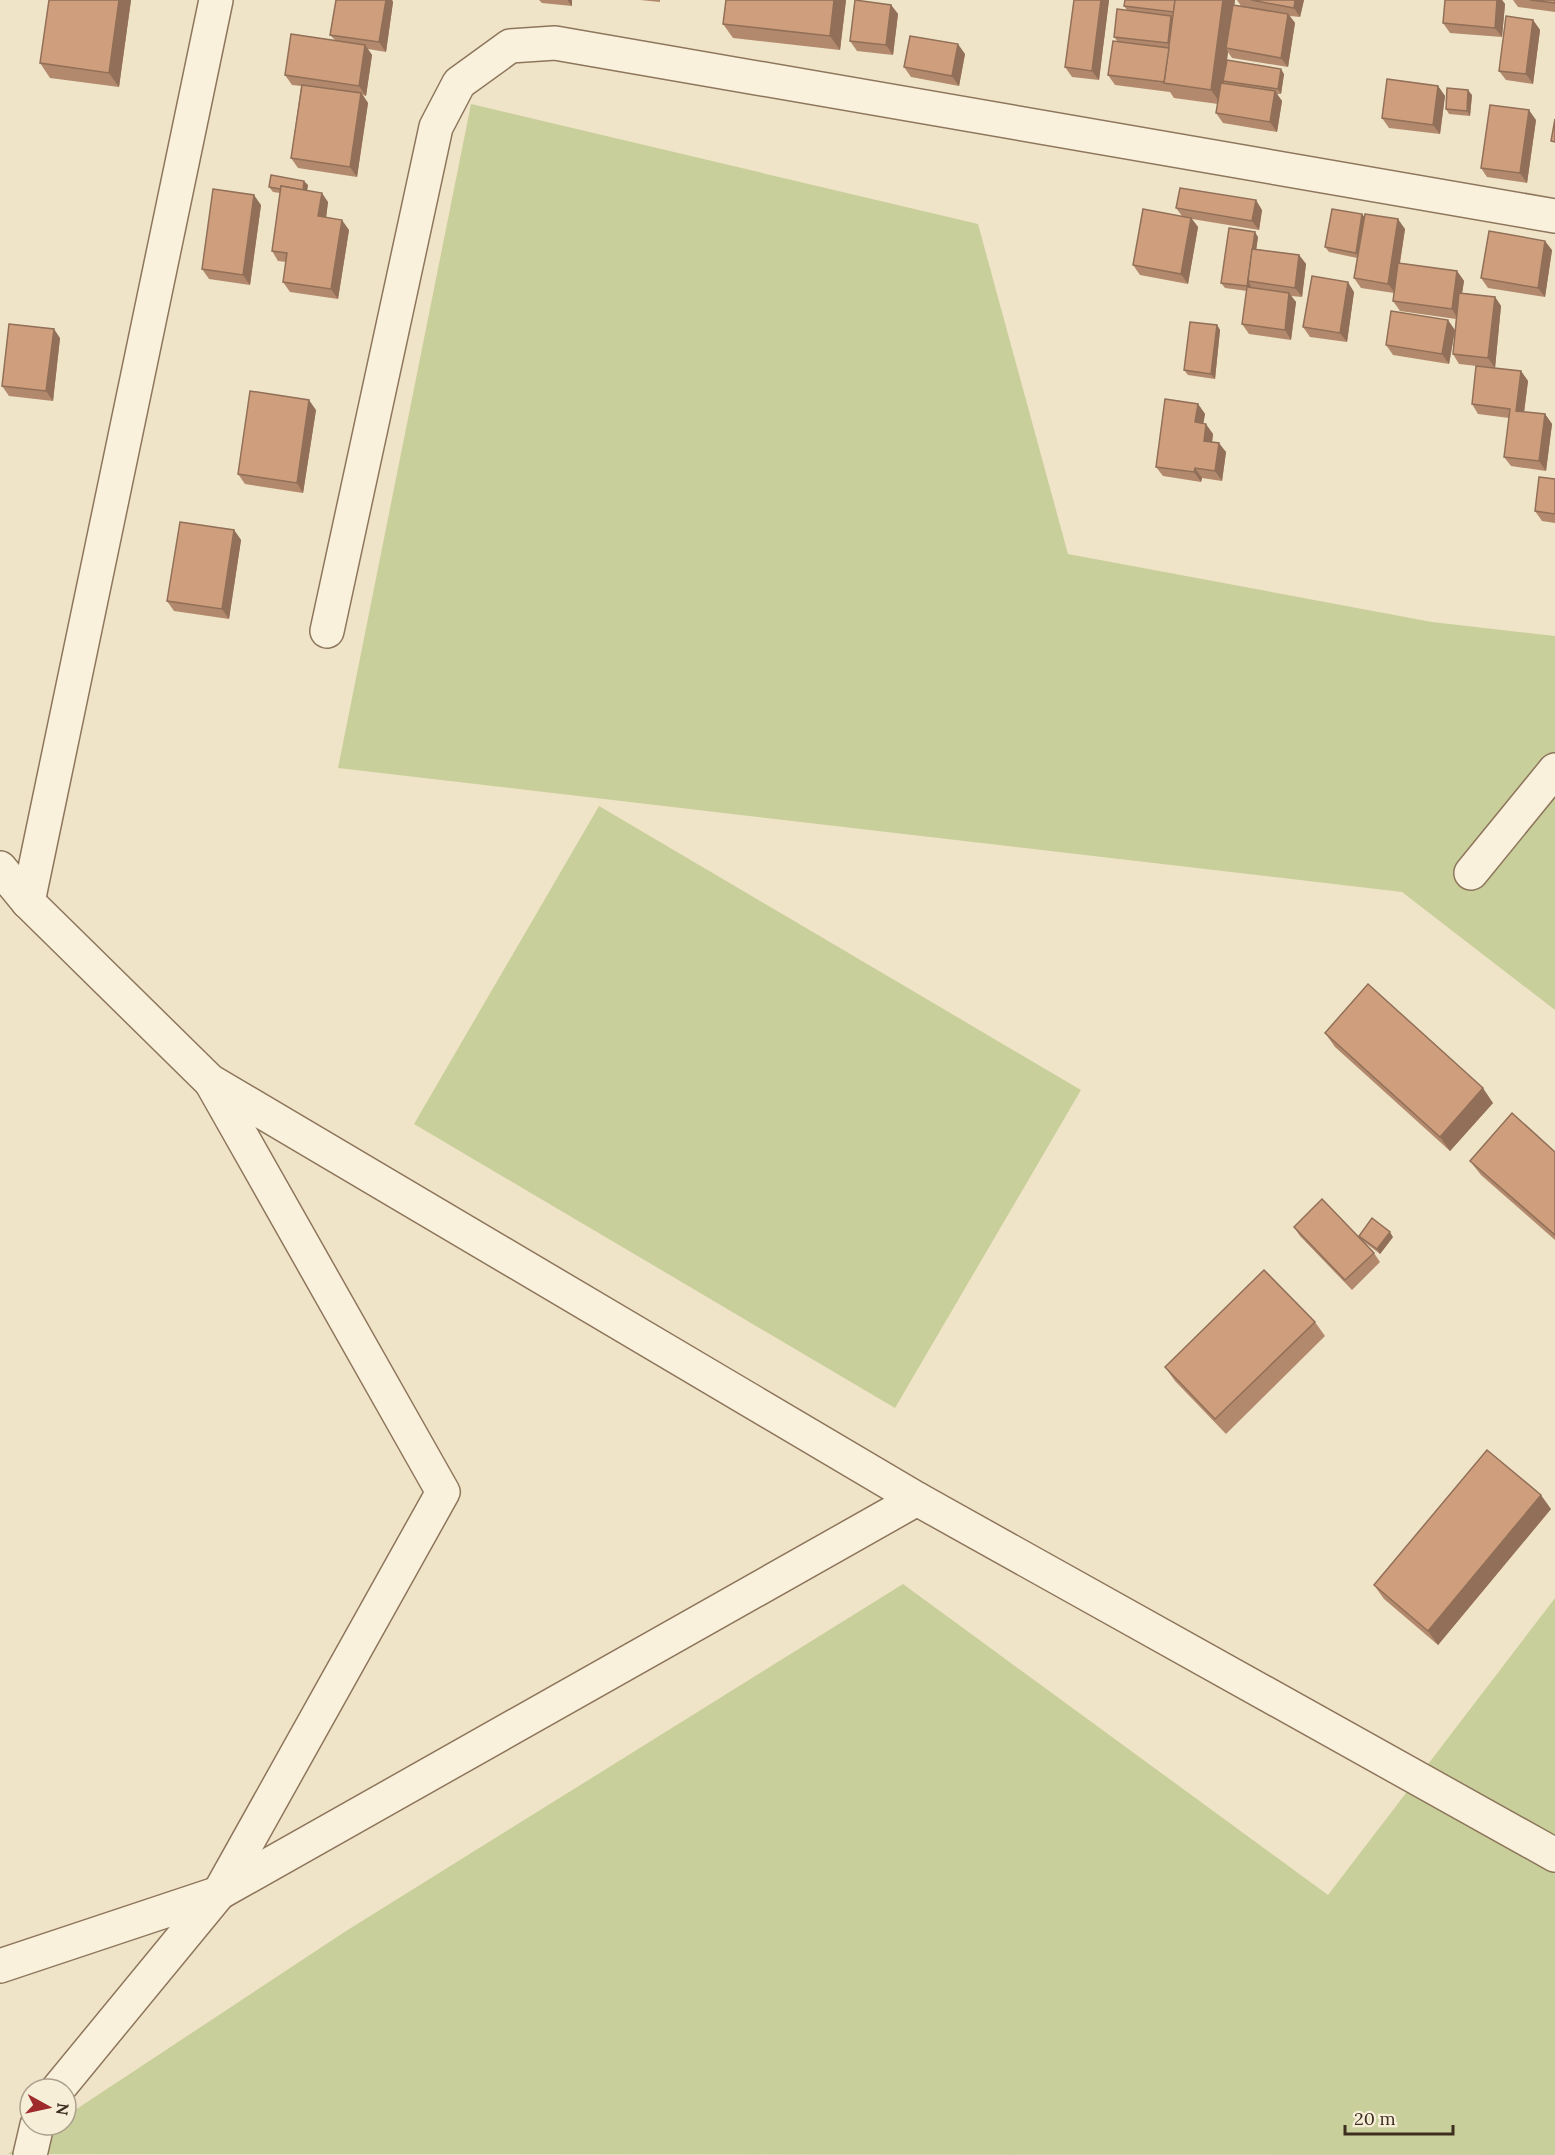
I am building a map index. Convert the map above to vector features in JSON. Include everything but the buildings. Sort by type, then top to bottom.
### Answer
[{"type":"street","points":[[28,902],[216,0]]},
{"type":"street","points":[[327,631],[436,127],[459,83],[510,46],[555,44],[1555,216]]},
{"type":"street","points":[[1471,873],[1555,770]]},
{"type":"street","points":[[0,868],[28,902],[210,1081],[917,1498],[1555,1855]]},
{"type":"street","points":[[68,2077],[219,1893],[443,1492],[210,1081]]},
{"type":"street","points":[[0,1966],[219,1893],[917,1498]]},
{"type":"street","points":[[30,2155],[34,2137]]},
{"type":"green space","points":[[471,104],[978,224],[1068,554],[1432,622],[1555,636],[1555,1010],[1402,892],[338,768]]},
{"type":"green space","points":[[599,806],[1081,1090],[895,1408],[414,1124]]},
{"type":"green space","points":[[903,1584],[1328,1895],[1555,1598],[1555,2155],[8,2154],[34,2137],[78,2137],[78,2108],[346,1931]]}]
